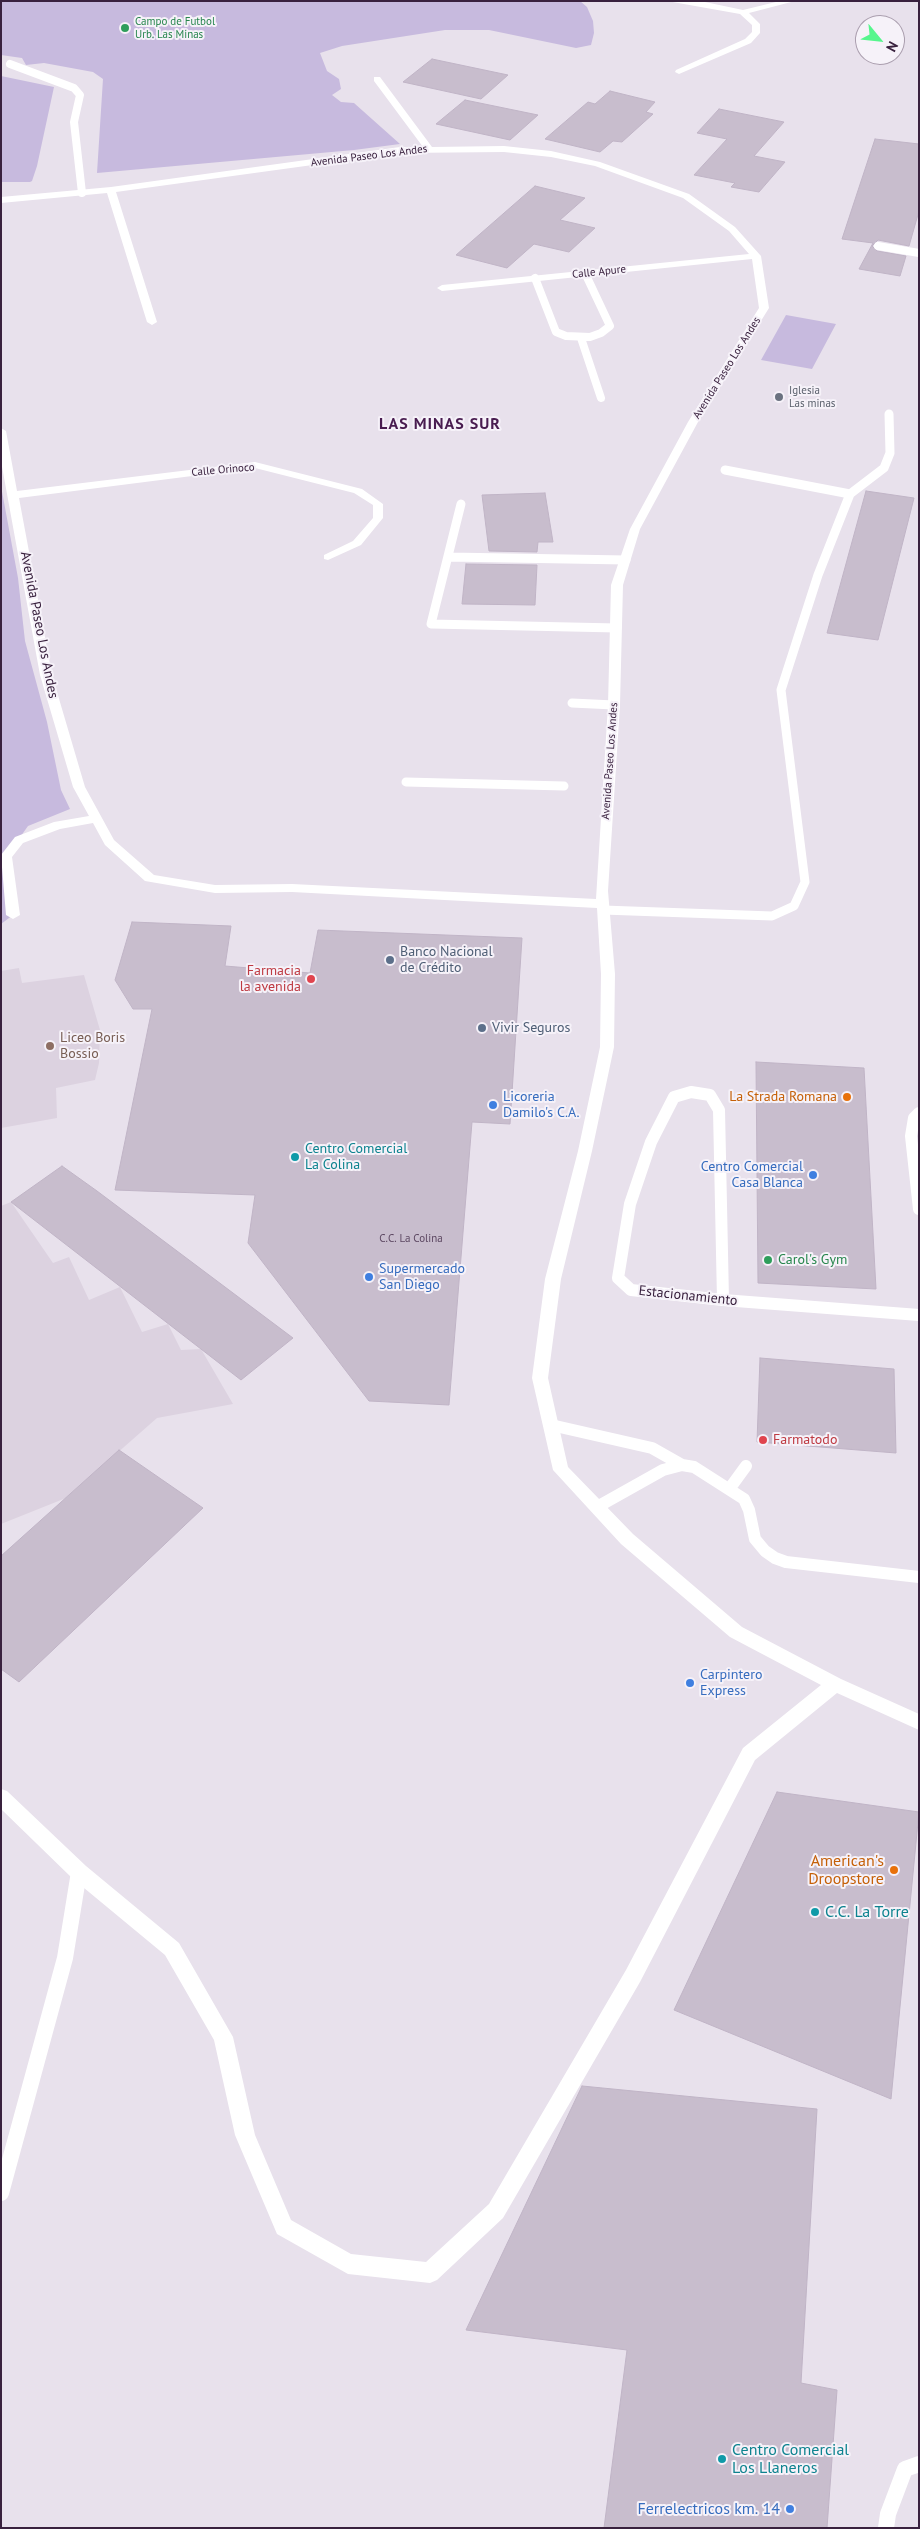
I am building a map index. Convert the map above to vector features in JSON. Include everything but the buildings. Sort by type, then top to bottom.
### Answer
[{"type":"street","points":[[671,1],[705,4],[744,12],[790,1]]},
{"type":"street","points":[[679,72],[748,41],[756,33],[756,24],[744,12]]},
{"type":"street","points":[[377,79],[428,148]]},
{"type":"street","name":"Avenida Paseo Los Andes","points":[[1,200],[111,190],[428,148],[504,149],[551,154],[597,164],[686,196],[732,228],[756,256],[764,308],[693,422],[635,529],[617,585],[614,705],[603,902],[292,888],[215,889],[150,878],[109,842],[79,787],[46,675],[1,431]]},
{"type":"street","points":[[111,190],[152,322]]},
{"type":"street","name":"Calle Apure","points":[[442,288],[756,256]]},
{"type":"street","name":"Calle Orinoco","points":[[14,495],[255,465],[358,491],[378,504],[378,518],[357,543],[328,557]]},
{"type":"street","points":[[12,915],[6,857],[19,840],[58,825],[96,818]]},
{"type":"street","points":[[603,902],[608,974],[607,1047],[585,1151],[553,1280],[540,1378],[562,1470],[627,1539],[736,1632],[835,1684],[919,1722]]},
{"type":"street","points":[[1,1797],[80,1872],[172,1949],[224,2036],[245,2135],[284,2227],[348,2264],[430,2273],[496,2211],[633,1976],[749,1754],[835,1684]]},
{"type":"lane","points":[[10,64],[74,88],[80,95],[74,122],[82,193]]},
{"type":"lane","points":[[878,246],[918,252]]},
{"type":"lane","points":[[535,278],[556,332],[566,336],[581,338],[601,333],[610,326],[586,273]]},
{"type":"lane","points":[[581,338],[601,398]]},
{"type":"lane","points":[[603,902],[772,916],[794,906],[805,882],[781,690],[818,574],[850,494],[884,468],[890,454],[889,414]]},
{"type":"lane","points":[[725,470],[850,494]]},
{"type":"lane","points":[[461,504],[431,624],[617,628]]},
{"type":"lane","points":[[449,557],[626,560]]},
{"type":"lane","points":[[572,703],[614,705]]},
{"type":"lane","points":[[406,782],[564,786]]},
{"type":"lane","name":"Estacionamiento","points":[[723,1300],[719,1110],[710,1095],[691,1092],[674,1097],[651,1142],[630,1204],[618,1278],[631,1290],[723,1300],[919,1315]]},
{"type":"lane","points":[[919,1113],[914,1118],[911,1136],[919,1209]]},
{"type":"lane","points":[[551,1425],[652,1448],[682,1465],[704,1471],[744,1500],[749,1510],[755,1539],[765,1551],[775,1558],[786,1562],[919,1577]]},
{"type":"lane","points":[[597,1507],[663,1470],[682,1465]]},
{"type":"lane","points":[[730,1488],[746,1466]]},
{"type":"lane","points":[[1,2193],[65,1958],[80,1872]]},
{"type":"lane","points":[[886,2528],[888,2514],[905,2469],[919,2464]]},
{"type":"shaded area","points":[[1,1],[580,1],[587,7],[593,21],[594,33],[591,45],[576,48],[489,30],[445,30],[342,46],[320,53],[327,71],[339,79],[341,89],[332,95],[341,102],[354,103],[400,144],[354,150],[97,173],[103,79],[93,72],[44,63],[26,65],[22,58],[1,55]]},
{"type":"shaded area","points":[[1,76],[54,87],[37,166],[30,182],[1,182]]},
{"type":"shaded area","points":[[786,315],[836,324],[812,369],[761,360]]},
{"type":"shaded area","points":[[1,486],[18,578],[25,641],[47,722],[61,790],[70,809],[28,826],[6,857],[13,915],[1,924]]},
{"type":"shaded area","name":"Liceo Boris Bossio","points":[[19,968],[22,983],[84,975],[100,1030],[99,1063],[95,1080],[56,1088],[57,1118],[1,1128],[1,971]]},
{"type":"shaded area","points":[[11,1202],[53,1263],[69,1257],[89,1300],[120,1287],[142,1332],[168,1324],[181,1350],[201,1349],[233,1404],[157,1418],[66,1498],[1,1524],[1,1206]]},
{"type":"place","name":"Campo de Futbol Urb. Las Minas","points":[[125,28]]},
{"type":"place","name":"Iglesia Las minas","points":[[779,397]]},
{"type":"place","name":"Banco Nacional de Crédito","points":[[390,960]]},
{"type":"place","name":"Farmacia la avenida","points":[[311,979]]},
{"type":"place","name":"Vivir Seguros","points":[[482,1028]]},
{"type":"place","name":"Liceo Boris Bossio","points":[[50,1046]]},
{"type":"place","name":"La Strada Romana","points":[[847,1097]]},
{"type":"place","name":"Licoreria Damilo's C.A.","points":[[493,1105]]},
{"type":"place","name":"Centro Comercial La Colina","points":[[295,1157]]},
{"type":"place","name":"Centro Comercial Casa Blanca","points":[[813,1175]]},
{"type":"place","name":"Carol's Gym","points":[[768,1260]]},
{"type":"place","name":"Supermercado San Diego","points":[[369,1277]]},
{"type":"place","name":"Farmatodo","points":[[763,1440]]},
{"type":"place","name":"Carpintero Express","points":[[690,1683]]},
{"type":"place","name":"American's Droopstore","points":[[894,1870]]},
{"type":"place","name":"C.C. La Torre","points":[[815,1912]]},
{"type":"place","name":"Centro Comercial Los Llaneros","points":[[722,2459]]},
{"type":"place","name":"Ferrelectricos km. 14","points":[[790,2509]]},
{"type":"district","name":"LAS MINAS SUR","points":[[440,424]]}]
